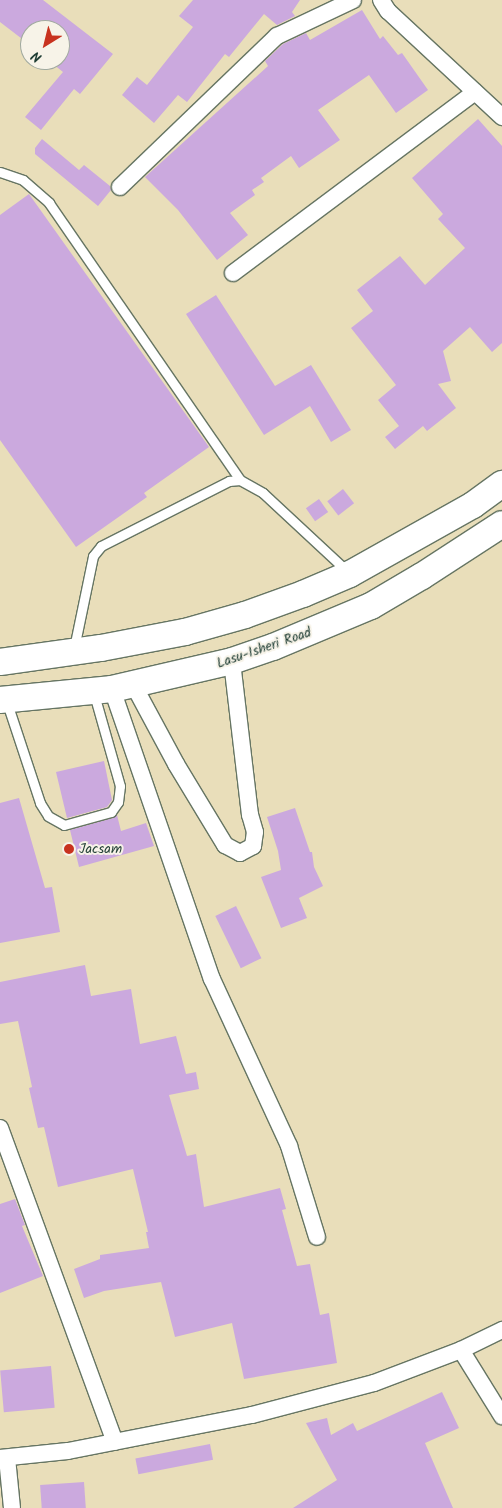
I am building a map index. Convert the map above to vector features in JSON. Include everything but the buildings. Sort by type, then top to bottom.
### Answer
[{"type":"main road","points":[[0,662],[74,652],[202,628],[303,594],[350,574],[473,505],[502,484]]},
{"type":"main road","name":"Lasu-Isheri Road","points":[[3,700],[113,688],[232,661],[320,629],[371,606],[422,576],[502,524]]},
{"type":"street","points":[[120,187],[278,36],[353,0]]},
{"type":"street","points":[[381,0],[388,11],[502,118]]},
{"type":"street","points":[[233,273],[475,92]]},
{"type":"street","points":[[113,688],[176,764],[225,844],[240,853],[253,846],[255,832],[250,815],[232,661]]},
{"type":"street","points":[[113,688],[212,979],[289,1146],[317,1236]]},
{"type":"street","points":[[0,1128],[115,1442]]},
{"type":"street","points":[[12,1508],[4,1458],[68,1451],[252,1415],[374,1383],[461,1350],[502,1330]]},
{"type":"street","points":[[461,1350],[502,1416]]},
{"type":"lane","points":[[0,172],[23,180],[49,203],[240,480],[263,492],[350,574]]},
{"type":"lane","points":[[74,652],[93,556],[101,546],[229,481],[240,480]]},
{"type":"lane","points":[[3,700],[40,803],[48,816],[64,825],[111,812],[118,802],[120,786],[113,688]]},
{"type":"place","name":"Jacsam","points":[[69,849]]}]
